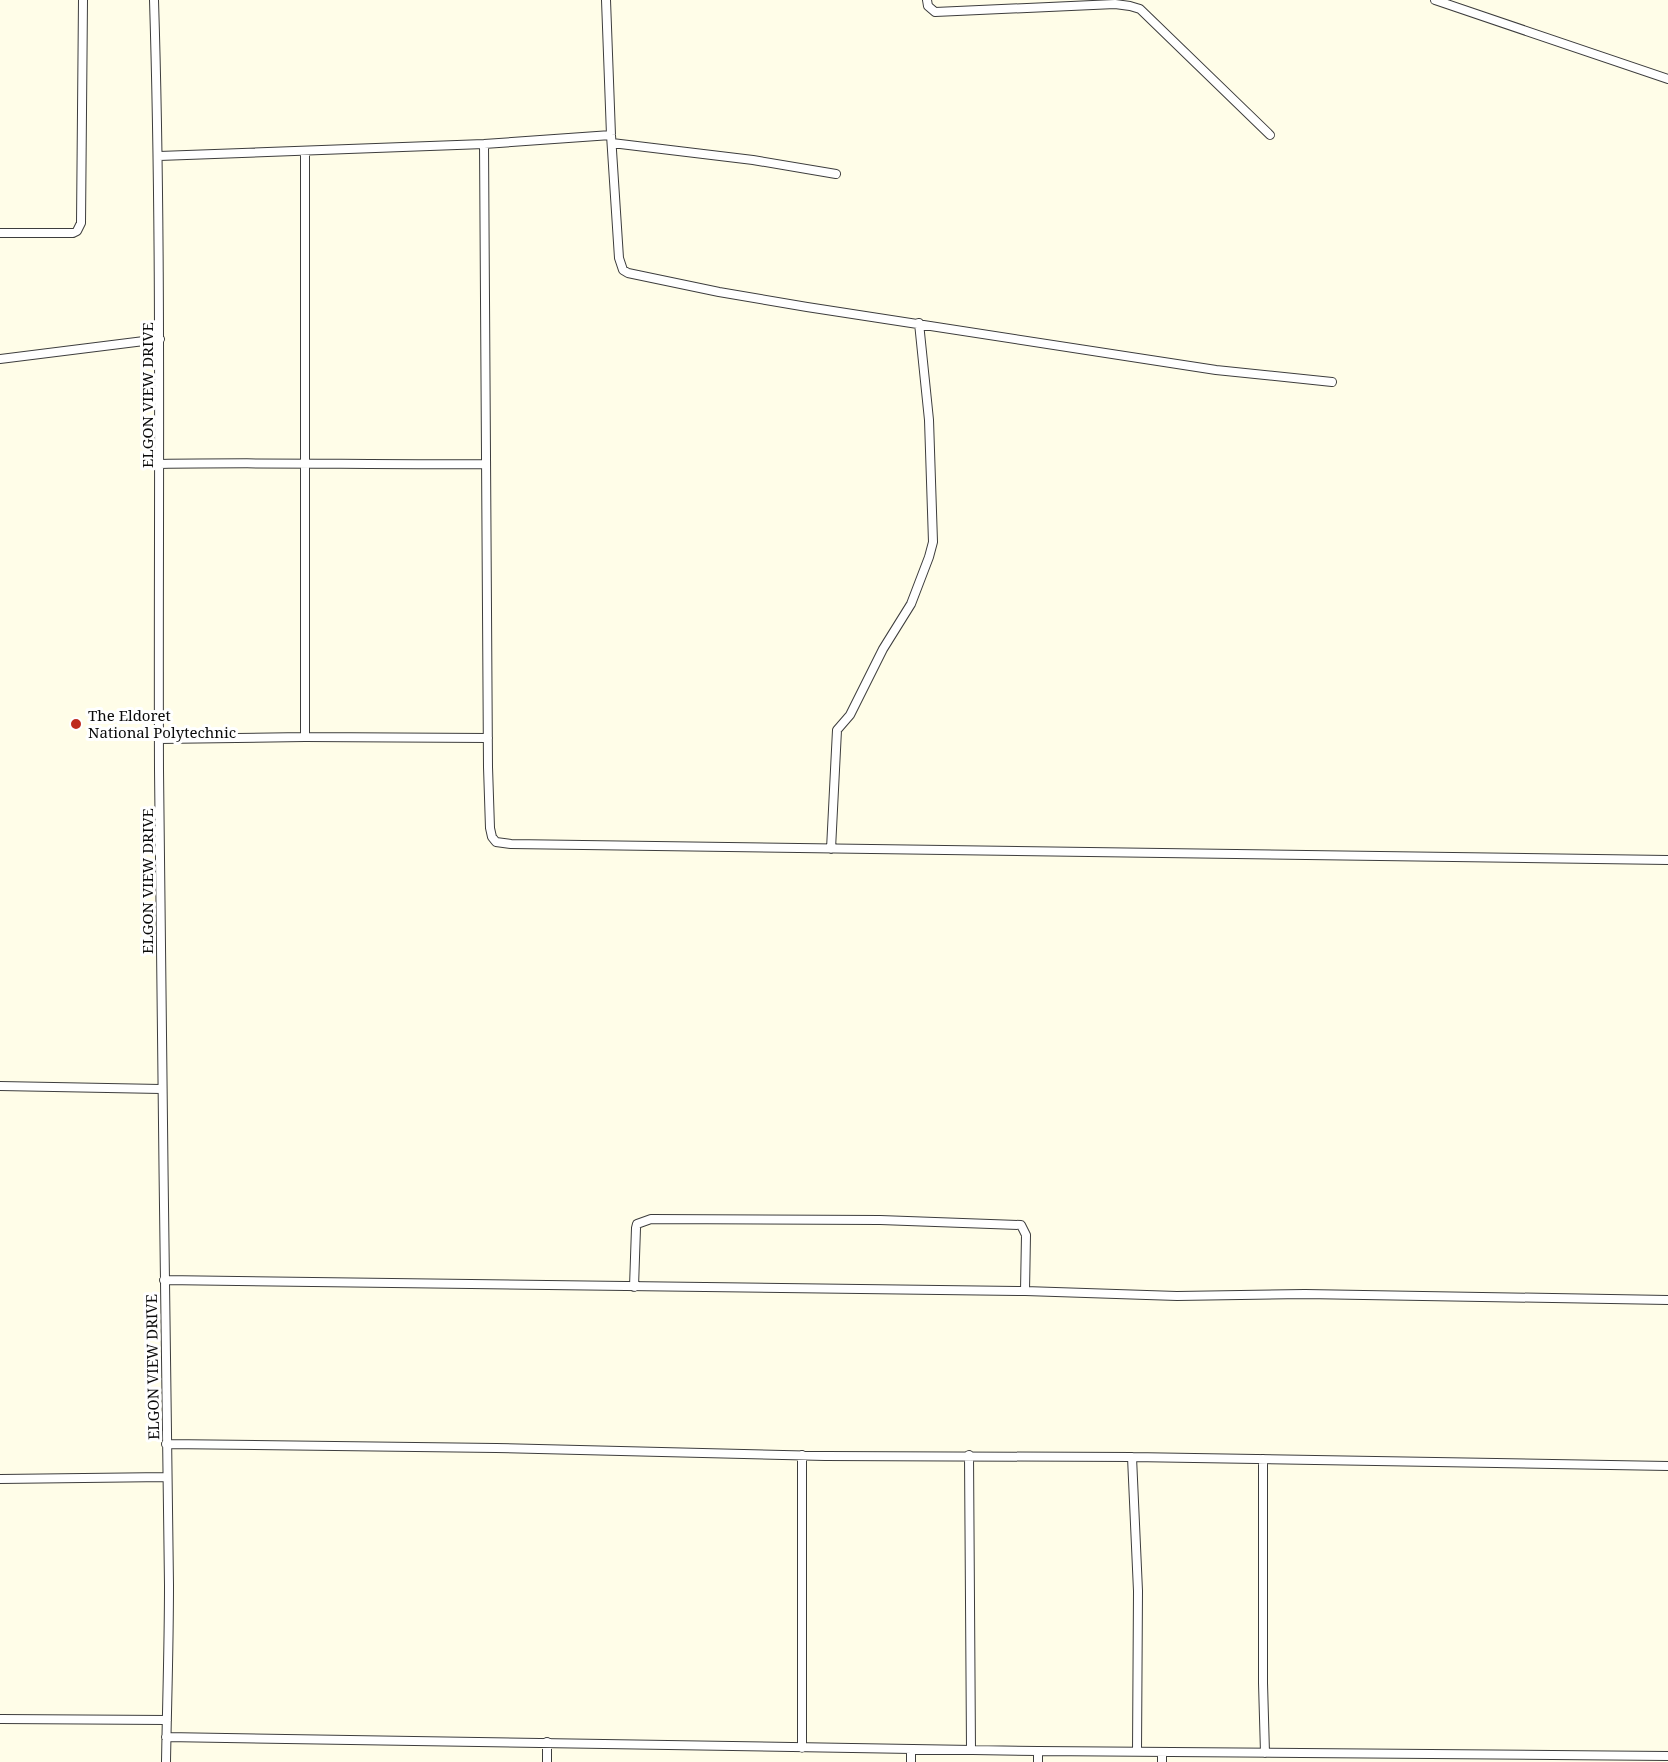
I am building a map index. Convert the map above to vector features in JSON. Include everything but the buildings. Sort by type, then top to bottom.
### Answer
[{"type":"street","points":[[0,233],[72,233],[77,231],[81,223],[83,0]]},
{"type":"street","name":"ELGON VIEW DRIVE","points":[[154,0],[159,156],[161,1089],[169,1608],[166,1762]]},
{"type":"street","points":[[606,0],[619,258],[623,270],[628,273],[719,292],[1216,370],[1332,382]]},
{"type":"street","points":[[927,0],[928,6],[935,12],[1043,3],[1114,4],[1140,9],[1270,135]]},
{"type":"street","points":[[1435,0],[1668,79]]},
{"type":"street","points":[[159,156],[612,139],[836,174]]},
{"type":"street","points":[[484,144],[488,738],[490,828],[496,842],[831,849],[1668,860]]},
{"type":"street","points":[[305,151],[305,737]]},
{"type":"street","points":[[831,849],[837,730],[850,715],[883,650],[911,604],[930,557],[933,542],[929,420],[919,323]]},
{"type":"street","points":[[0,359],[160,339]]},
{"type":"street","points":[[160,464],[486,464]]},
{"type":"street","points":[[159,739],[488,738]]},
{"type":"street","points":[[0,1086],[161,1089]]},
{"type":"street","points":[[634,1287],[636,1228],[640,1221],[651,1219],[880,1220],[1021,1226],[1026,1235],[1025,1292]]},
{"type":"street","points":[[164,1280],[1177,1296],[1305,1294],[1668,1300]]},
{"type":"street","points":[[166,1444],[508,1448],[825,1456],[1132,1456],[1668,1466]]},
{"type":"street","points":[[802,1455],[802,1748]]},
{"type":"street","points":[[969,1455],[971,1749]]},
{"type":"street","points":[[1132,1456],[1138,1591],[1137,1751]]},
{"type":"street","points":[[1263,1459],[1265,1753]]},
{"type":"street","points":[[0,1479],[167,1477]]},
{"type":"street","points":[[0,1719],[167,1720]]},
{"type":"street","points":[[166,1737],[802,1748],[1282,1753],[1542,1759],[1668,1756]]},
{"type":"street","points":[[547,1742],[548,1762]]},
{"type":"street","points":[[911,1749],[911,1762]]},
{"type":"street","points":[[1038,1751],[1038,1762]]},
{"type":"street","points":[[1162,1752],[1162,1762]]},
{"type":"street","points":[[1282,1753],[1282,1762]]},
{"type":"place","name":"The Eldoret National Polytechnic","points":[[76,724]]}]
